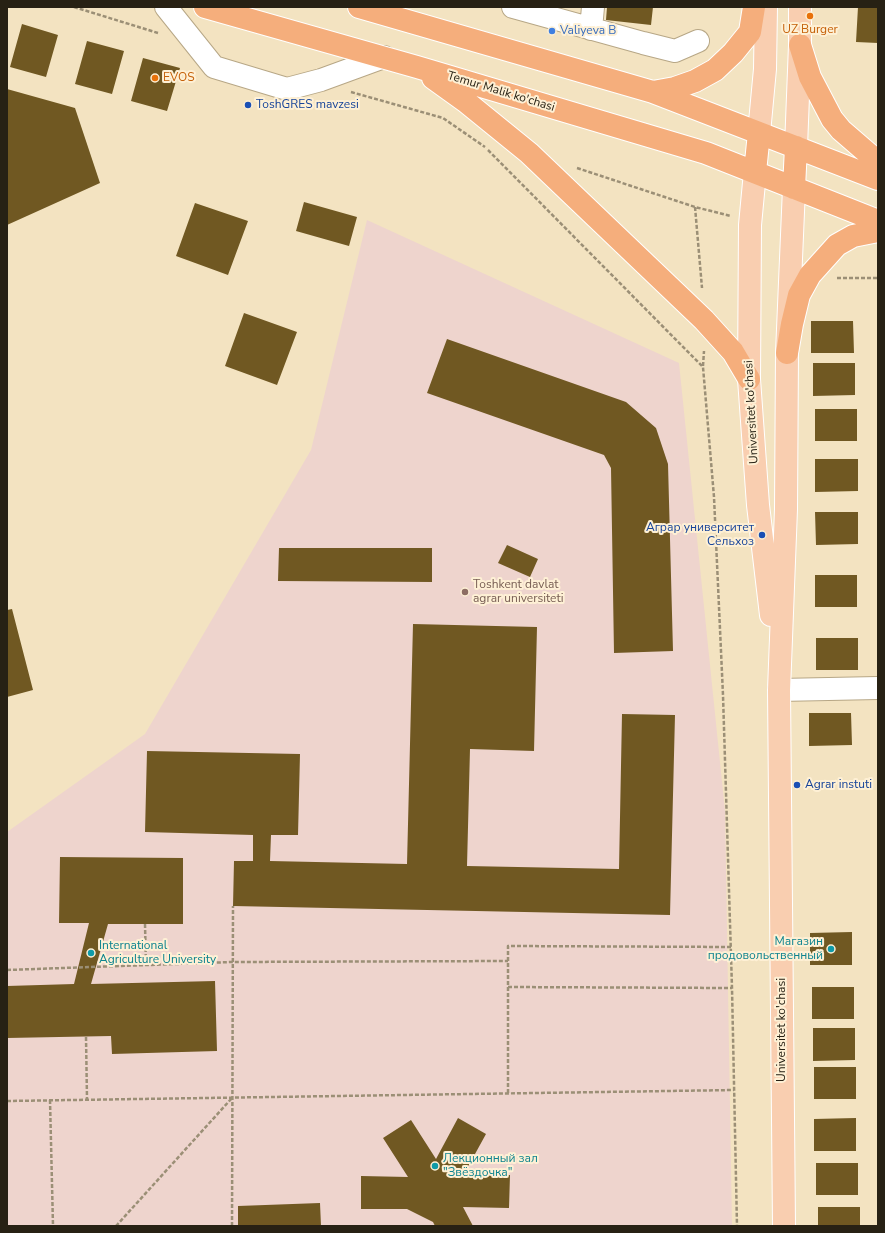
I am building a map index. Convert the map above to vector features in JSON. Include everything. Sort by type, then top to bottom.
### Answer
[{"type":"highway","name":"Temur Malik ko'chasi","points":[[206,7],[384,57],[706,153],[878,221]]},
{"type":"highway","points":[[359,7],[653,92],[878,179]]},
{"type":"highway","points":[[653,92],[675,88],[695,81],[715,70],[733,53],[750,32],[754,7]]},
{"type":"highway","points":[[800,45],[810,77],[832,119],[841,130],[878,162]]},
{"type":"highway","points":[[417,67],[465,101],[529,153],[704,320],[733,352],[749,379]]},
{"type":"highway","name":"Universitet ko'chasi","points":[[755,172],[759,133]]},
{"type":"highway","points":[[794,188],[796,147]]},
{"type":"highway","points":[[787,353],[799,295],[810,275],[837,244],[853,236],[878,231]]},
{"type":"main road","points":[[759,133],[765,70],[766,7]]},
{"type":"main road","points":[[796,147],[800,7]]},
{"type":"main road","name":"Universitet ko'chasi","points":[[755,172],[750,225],[749,379],[758,505],[780,690]]},
{"type":"main road","name":"Universitet ko'chasi","points":[[784,1226],[780,690],[786,509],[787,353],[794,188]]},
{"type":"street","points":[[166,7],[214,67],[287,90],[321,80],[384,57]]},
{"type":"street","points":[[513,7],[675,51],[698,41]]},
{"type":"street","points":[[591,29],[593,7]]},
{"type":"street","points":[[780,690],[878,688]]},
{"type":"path","points":[[488,149],[703,367],[714,497],[723,695],[731,947],[737,1226]]},
{"type":"path","points":[[232,1226],[233,906]]},
{"type":"path","points":[[145,924],[146,966]]},
{"type":"path","points":[[508,1093],[508,946],[731,947]]},
{"type":"path","points":[[7,970],[232,962],[508,961]]},
{"type":"path","points":[[508,987],[732,988]]},
{"type":"path","points":[[86,1036],[87,1100]]},
{"type":"path","points":[[7,1101],[734,1090]]},
{"type":"path","points":[[116,1226],[232,1097]]},
{"type":"path","points":[[50,1100],[53,1226]]},
{"type":"shaded area","name":"Toshkent davlat agrar universiteti","points":[[367,220],[679,363],[725,811],[732,1226],[7,1226],[7,832],[145,734],[311,450]]},
{"type":"building","points":[[607,7],[653,7],[651,25],[606,20]]},
{"type":"building","points":[[858,7],[878,7],[878,43],[856,42]]},
{"type":"building","points":[[22,24],[58,35],[46,77],[10,67]]},
{"type":"building","points":[[87,41],[124,51],[112,94],[75,84]]},
{"type":"building","points":[[143,58],[180,68],[167,111],[131,101]]},
{"type":"building","points":[[7,89],[75,108],[100,183],[7,225]]},
{"type":"building","points":[[304,202],[357,217],[349,246],[296,231]]},
{"type":"building","points":[[195,203],[248,221],[228,275],[176,256]]},
{"type":"building","points":[[244,313],[297,332],[277,385],[225,366]]},
{"type":"building","points":[[811,321],[853,321],[854,353],[811,353]]},
{"type":"building","points":[[447,339],[626,402],[656,428],[668,464],[673,651],[614,653],[611,468],[604,455],[427,393]]},
{"type":"building","points":[[813,363],[855,363],[855,395],[813,396]]},
{"type":"building","points":[[815,409],[857,409],[857,441],[815,441]]},
{"type":"building","points":[[815,459],[858,459],[858,491],[815,492]]},
{"type":"building","points":[[815,512],[858,512],[858,544],[816,545]]},
{"type":"building","points":[[507,545],[538,559],[530,577],[498,563]]},
{"type":"building","points":[[279,548],[432,548],[432,582],[278,581]]},
{"type":"building","points":[[815,575],[857,575],[857,607],[815,607]]},
{"type":"building","points":[[12,609],[33,690],[7,697],[7,610]]},
{"type":"building","points":[[413,624],[537,627],[534,751],[470,749],[467,866],[619,869],[622,714],[675,715],[670,915],[233,906],[234,861],[253,861],[253,835],[145,832],[147,751],[300,754],[298,835],[271,835],[270,861],[407,864]]},
{"type":"building","points":[[816,638],[858,638],[858,670],[816,670]]},
{"type":"building","points":[[809,713],[851,713],[852,745],[809,746]]},
{"type":"building","name":"International Agriculture University","points":[[60,857],[183,858],[183,924],[108,924],[91,984],[215,981],[217,1051],[112,1054],[111,1036],[7,1038],[7,986],[74,984],[89,923],[59,923]]},
{"type":"building","name":"Магазин продовольственный","points":[[852,932],[852,965],[810,965],[810,933]]},
{"type":"building","points":[[812,987],[854,987],[854,1019],[812,1019]]},
{"type":"building","points":[[813,1028],[855,1028],[855,1060],[813,1061]]},
{"type":"building","points":[[814,1067],[856,1067],[856,1099],[814,1099]]},
{"type":"building","name":"Лекционный зал \"Звёздочка\"","points":[[458,1118],[486,1134],[464,1174],[510,1175],[509,1208],[463,1207],[473,1226],[435,1226],[433,1222],[407,1209],[361,1209],[361,1176],[408,1177],[383,1138],[411,1120],[436,1159]]},
{"type":"building","points":[[856,1118],[856,1151],[814,1151],[814,1119]]},
{"type":"building","points":[[816,1163],[858,1163],[858,1195],[816,1195]]},
{"type":"building","points":[[320,1203],[321,1226],[238,1226],[238,1206]]},
{"type":"building","points":[[818,1207],[860,1207],[860,1226],[818,1226]]},
{"type":"place","name":"UZ Burger","points":[[810,16]]},
{"type":"place","name":"Valiyeva B","points":[[552,31]]},
{"type":"place","name":"EVOS","points":[[155,78]]},
{"type":"place","name":"ToshGRES mavzesi","points":[[248,105]]},
{"type":"place","name":"Аграр университет Сельхоз","points":[[762,535]]},
{"type":"place","name":"Toshkent davlat agrar universiteti","points":[[465,592]]},
{"type":"place","name":"Agrar instuti","points":[[797,785]]},
{"type":"place","name":"Магазин продовольственный","points":[[831,949]]},
{"type":"place","name":"International Agriculture University","points":[[91,953]]},
{"type":"place","name":"Лекционный зал \"Звёздочка\"","points":[[435,1166]]}]
